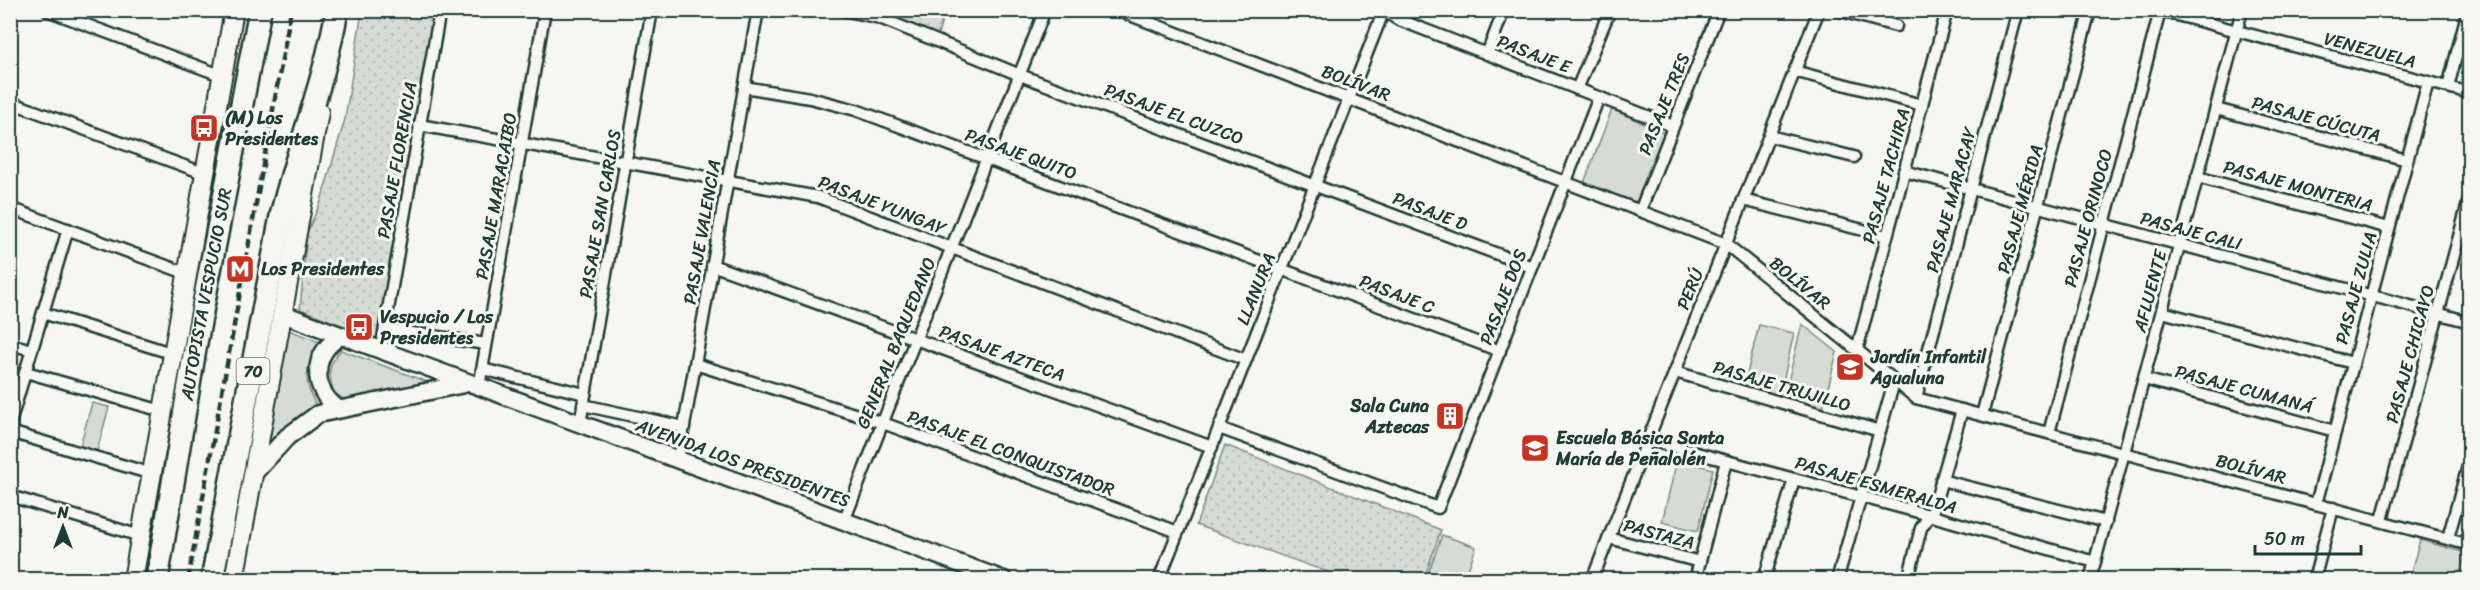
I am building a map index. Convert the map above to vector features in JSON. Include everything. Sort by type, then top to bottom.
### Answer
[{"type":"highway","name":"AUTOPISTA VESPUCIO SUR","points":[[157,579],[196,343],[260,10]]},
{"type":"highway","name":"70","points":[[212,579],[281,216],[292,170],[329,57],[337,10]]},
{"type":"main road","points":[[133,579],[234,10]]},
{"type":"main road","points":[[234,579],[329,57]]},
{"type":"street","points":[[47,10],[223,76]]},
{"type":"street","name":"PASAJE FLORENCIA","points":[[381,350],[440,10]]},
{"type":"street","name":"PASAJE MARACAIBO","points":[[473,386],[482,369],[545,10]]},
{"type":"street","name":"PASAJE SAN CARLOS","points":[[580,424],[652,10]]},
{"type":"street","name":"PASAJE VALENCIA","points":[[678,460],[758,10]]},
{"type":"street","name":"PASAJE EL CUZCO","points":[[843,10],[880,18],[1020,75],[1315,185]]},
{"type":"street","name":"GENERAL BAQUEDANO","points":[[844,521],[1046,10]]},
{"type":"street","name":"BOLÍVAR","points":[[1117,10],[1726,244],[1916,398],[2382,520],[2469,545]]},
{"type":"street","points":[[1487,54],[1504,10]]},
{"type":"street","points":[[1578,89],[1610,10]]},
{"type":"street","name":"PASAJE TRES","points":[[1640,211],[1719,10]]},
{"type":"street","name":"PERÚ","points":[[1593,579],[1819,10]]},
{"type":"street","points":[[1837,10],[1896,26]]},
{"type":"street","name":"PASAJE TACHIRA","points":[[1857,350],[1947,10]]},
{"type":"street","name":"PASAJE MARACAY","points":[[1916,398],[2018,10]]},
{"type":"street","name":"PASAJE MÉRIDA","points":[[1982,415],[2090,10]]},
{"type":"street","name":"AFLUENTE","points":[[2090,579],[2242,10]]},
{"type":"street","name":"LLANURA","points":[[1159,579],[1384,11]]},
{"type":"street","name":"PASAJE E","points":[[1384,11],[1397,19],[1673,126]]},
{"type":"street","name":"VENEZUELA","points":[[2159,11],[2469,93]]},
{"type":"street","name":"PASAJE ORINOCO","points":[[2049,433],[2159,11]]},
{"type":"street","points":[[2448,87],[2467,11]]},
{"type":"street","points":[[1794,71],[1922,105]]},
{"type":"street","name":"PASAJE ZULIA","points":[[2316,504],[2428,82]]},
{"type":"street","name":"PASAJE QUITO","points":[[744,87],[842,105],[1282,268]]},
{"type":"street","name":"PASAJE DOS","points":[[1219,428],[1438,508],[1599,97]]},
{"type":"street","points":[[10,102],[206,174]]},
{"type":"street","name":"PASAJE CÚCUTA","points":[[2216,109],[2407,160]]},
{"type":"street","name":"PASAJE YUNGAY","points":[[419,125],[818,197],[1246,360]]},
{"type":"street","points":[[1769,136],[1854,157]]},
{"type":"street","name":"PASAJE CALI","points":[[1904,171],[2469,322]]},
{"type":"street","name":"PASAJE MONTERIA","points":[[2198,177],[2389,228]]},
{"type":"street","name":"PASAJE D","points":[[1315,185],[1532,267]]},
{"type":"street","name":"PASAJE CHICAYO","points":[[2382,520],[2469,196]]},
{"type":"street","points":[[1743,200],[1887,236]]},
{"type":"street","points":[[10,208],[188,274]]},
{"type":"street","points":[[10,423],[68,229]]},
{"type":"street","name":"PASAJE AZTECA","points":[[712,265],[1212,447]]},
{"type":"street","name":"PASAJE C","points":[[1282,268],[1500,351]]},
{"type":"street","points":[[2162,312],[2353,363]]},
{"type":"street","points":[[43,313],[174,354]]},
{"type":"street","name":"AVENIDA LOS PRESIDENTES","points":[[283,314],[473,386],[1004,579]]},
{"type":"street","points":[[385,329],[486,344]]},
{"type":"street","points":[[338,410],[321,392],[317,375],[323,352],[341,336]]},
{"type":"street","points":[[10,344],[32,350]]},
{"type":"street","name":"PASAJE EL CONQUISTADOR","points":[[695,364],[883,423],[1178,532]]},
{"type":"street","points":[[482,369],[684,427]]},
{"type":"street","points":[[26,372],[162,411]]},
{"type":"street","name":"PASAJE TRUJILLO","points":[[1675,372],[1880,431]]},
{"type":"street","name":"PASAJE CUMANÁ","points":[[2144,379],[2335,431]]},
{"type":"street","points":[[1838,579],[1894,382]]},
{"type":"street","name":"AVENIDA LOS PRESIDENTES","points":[[254,473],[287,436],[306,421],[323,412],[446,386],[473,386]]},
{"type":"street","points":[[1908,579],[1928,515],[1933,510],[1962,410]]},
{"type":"street","points":[[10,432],[152,474]]},
{"type":"street","name":"PASAJE ESMERALDA","points":[[1648,440],[1861,496],[2095,562]]},
{"type":"street","points":[[2448,538],[2469,459]]},
{"type":"street","points":[[1695,579],[1726,461]]},
{"type":"street","points":[[1764,579],[1794,479]]},
{"type":"street","points":[[1941,480],[2106,522]]},
{"type":"street","points":[[10,496],[140,536]]},
{"type":"street","points":[[2314,579],[2333,508]]},
{"type":"street","name":"PASTAZA","points":[[1609,538],[1700,562]]},
{"type":"shaded area","points":[[362,11],[435,11],[377,339],[300,309],[307,233],[321,201],[345,119]]},
{"type":"shaded area","points":[[859,11],[945,11],[937,38]]},
{"type":"shaded area","points":[[1612,109],[1664,133],[1639,203],[1584,183]]},
{"type":"shaded area","points":[[1802,324],[1837,352],[1823,408],[1784,398]]},
{"type":"shaded area","points":[[1759,325],[1794,333],[1780,395],[1744,386]]},
{"type":"shaded area","points":[[289,330],[322,343],[312,360],[307,375],[309,391],[318,409],[268,450]]},
{"type":"shaded area","points":[[341,350],[433,384],[348,402],[334,393],[331,380],[331,365]]},
{"type":"shaded area","points":[[92,403],[109,407],[97,451],[80,446]]},
{"type":"shaded area","points":[[1225,445],[1441,530],[1424,579],[1347,579],[1196,525]]},
{"type":"shaded area","points":[[1677,460],[1713,469],[1698,531],[1662,522]]},
{"type":"shaded area","points":[[1442,535],[1476,547],[1465,579],[1426,579]]},
{"type":"shaded area","points":[[2420,540],[2466,553],[2458,579],[2409,579]]},
{"type":"railway","points":[[188,580],[291,10]]},
{"type":"place","name":"(M) Los Presidentes","points":[[204,128]]},
{"type":"place","name":"Los Presidentes","points":[[240,269]]},
{"type":"place","name":"Vespucio / Los Presidentes","points":[[359,327]]},
{"type":"place","name":"Jardín Infantil Agualuna","points":[[1850,367]]},
{"type":"place","name":"Sala Cuna Aztecas","points":[[1450,416]]},
{"type":"place","name":"Escuela Básica Santa María de Peñalolén","points":[[1535,448]]}]
